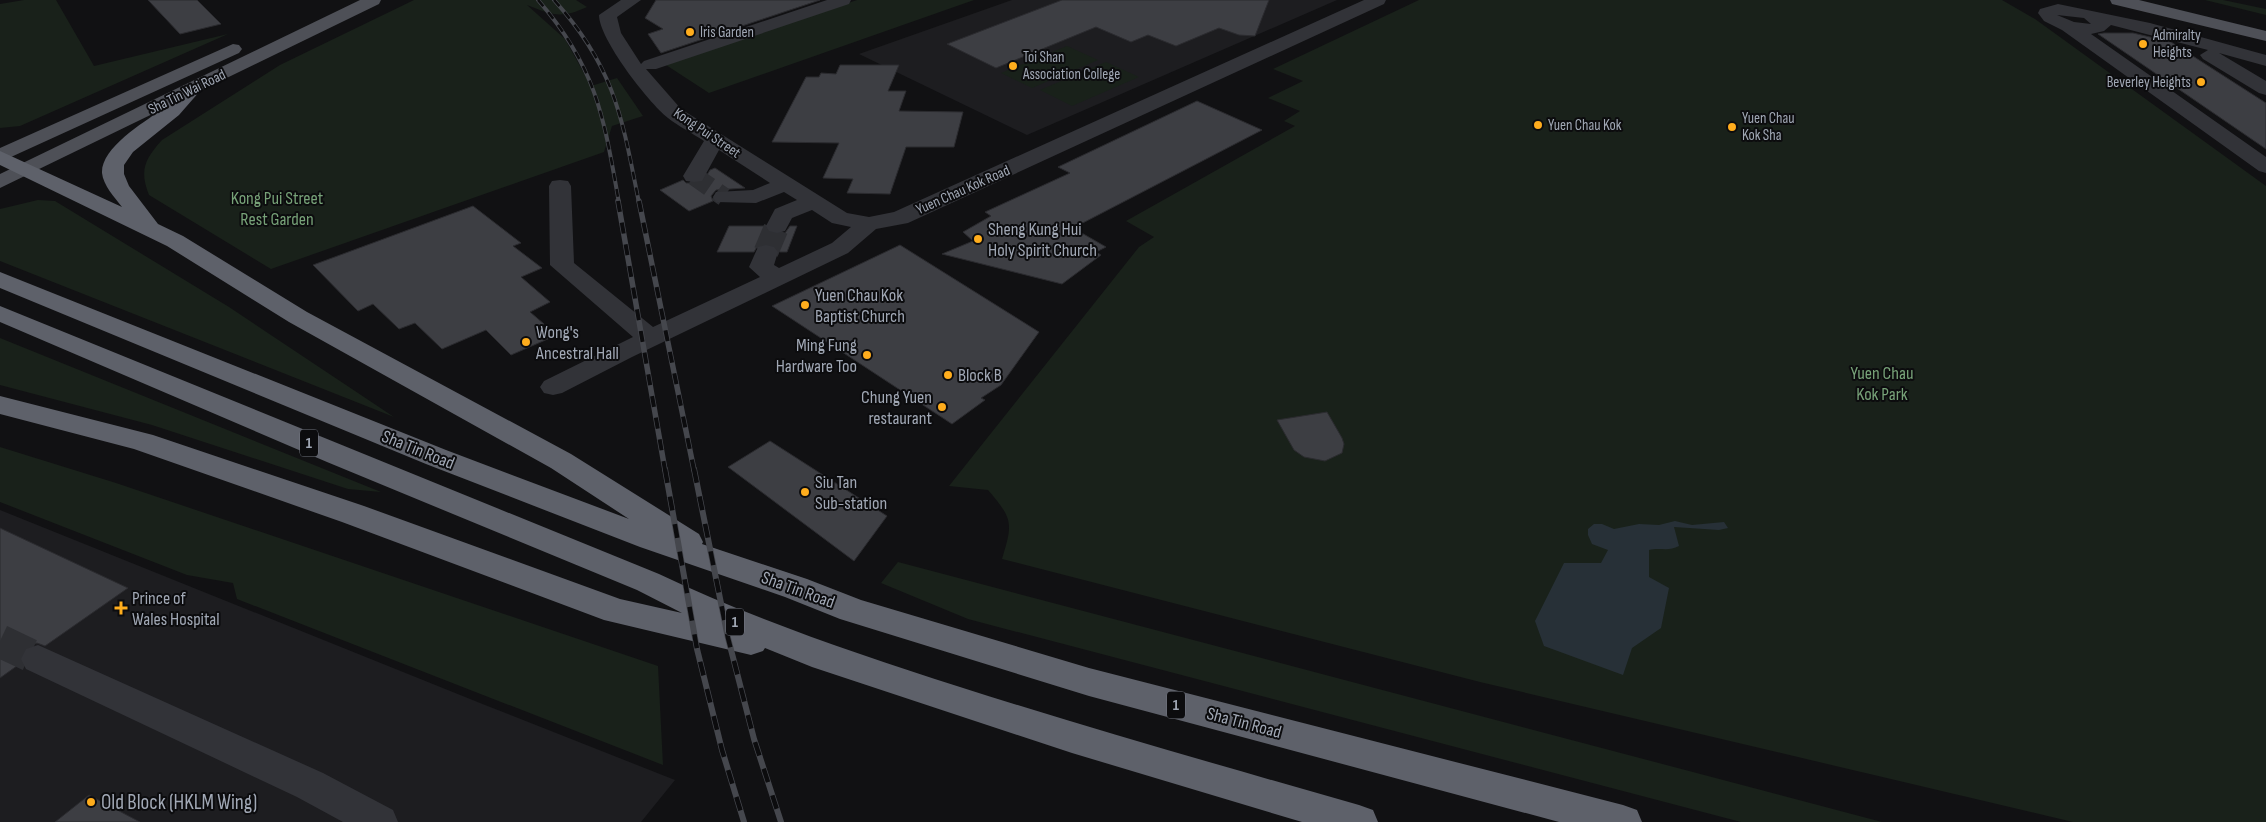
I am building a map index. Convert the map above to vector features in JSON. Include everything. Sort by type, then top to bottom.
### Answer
[{"type":"highway","points":[[148,227],[121,189],[113,175],[114,168],[126,146],[174,108],[190,91]]},
{"type":"highway","points":[[0,156],[148,227],[298,317],[561,461],[688,542],[735,568]]},
{"type":"highway","points":[[0,170],[26,170]]},
{"type":"highway","name":"Sha Tin Road","points":[[0,279],[436,457],[651,539],[852,610],[1089,682],[1623,822]]},
{"type":"highway","name":"Sha Tin Road","points":[[0,313],[337,455],[648,582],[703,609],[824,657],[1072,738],[1359,822]]},
{"type":"highway","points":[[0,405],[143,442],[354,514],[616,611],[824,657]]},
{"type":"main road","name":"Sha Tin Wai Road","points":[[0,156],[336,0]]},
{"type":"main road","name":"Sha Tin Wai Road","points":[[0,182],[190,91],[373,0]]},
{"type":"main road","points":[[2118,0],[2266,36]]},
{"type":"main road","points":[[2173,0],[2266,22]]},
{"type":"street","name":"Kong Pui Street","points":[[633,0],[608,15],[608,22],[612,33],[636,70],[674,113],[840,218],[869,224]]},
{"type":"street","points":[[650,65],[842,0]]},
{"type":"street","name":"Yuen Chau Kok Road","points":[[869,224],[900,218],[1378,0]]},
{"type":"street","points":[[2097,17],[2102,21],[2101,27],[2086,29],[2068,26],[2051,20],[2046,13],[2051,10],[2070,10],[2150,28],[2266,60]]},
{"type":"street","points":[[2068,26],[2266,167]]},
{"type":"street","points":[[2150,28],[2202,51],[2266,89]]},
{"type":"street","points":[[2202,51],[2224,49]]},
{"type":"street","points":[[694,176],[715,139]]},
{"type":"street","points":[[724,196],[756,196],[786,184]]},
{"type":"street","points":[[560,186],[562,265],[650,338]]},
{"type":"street","points":[[777,226],[783,214],[813,202]]},
{"type":"street","points":[[553,387],[650,338],[849,243],[869,224]]},
{"type":"street","points":[[766,252],[761,267],[779,278]]},
{"type":"street","points":[[38,658],[310,785],[379,822]]},
{"type":"shaded area","name":"Toi Shan Association College","points":[[1012,0],[1337,0],[1027,135],[859,54]]},
{"type":"shaded area","name":"Prince of Wales Hospital","points":[[0,510],[675,780],[641,822],[0,822]]},
{"type":"shaded area","points":[[1675,521],[1692,525],[1724,522],[1728,528],[1719,530],[1674,527],[1679,546],[1671,549],[1649,550],[1649,577],[1669,588],[1661,628],[1632,648],[1623,675],[1544,646],[1535,621],[1564,563],[1601,563],[1608,550],[1592,544],[1588,535],[1588,529],[1594,524],[1602,524],[1614,529],[1639,524],[1659,525]]},
{"type":"green space","points":[[24,0],[56,0],[94,66],[228,34],[20,126],[0,128],[0,4]]},
{"type":"green space","name":"Kong Pui Street Rest Garden","points":[[414,0],[576,0],[587,7],[570,13],[557,14],[527,5],[565,39],[591,86],[617,78],[643,116],[612,126],[604,152],[271,269],[149,195],[144,179],[145,165],[151,153],[162,140],[280,65]]},
{"type":"green space","points":[[857,0],[974,0],[709,93],[666,65]]},
{"type":"green space","name":"Yuen Chau Kok Park","points":[[1419,0],[2002,0],[2035,19],[2266,186],[2266,822],[2073,822],[1480,682],[1002,559],[1009,529],[1006,515],[1002,508],[988,490],[949,486],[1139,247],[1154,237],[1126,221],[1295,126],[1284,121],[1300,111],[1268,98],[1303,81],[1273,69]]},
{"type":"green space","points":[[2205,0],[2223,0],[2266,9],[2266,15]]},
{"type":"green space","points":[[1067,46],[1098,60],[1032,88],[1001,73]]},
{"type":"green space","points":[[1106,62],[1139,77],[1072,106],[1040,90]]},
{"type":"green space","points":[[38,200],[55,201],[229,307],[394,417],[0,261],[0,209]]},
{"type":"green space","points":[[0,338],[381,492],[348,489],[152,425],[0,385]]},
{"type":"green space","points":[[0,447],[116,483],[658,666],[663,765],[237,599],[233,583],[187,575],[0,502]]},
{"type":"green space","points":[[898,562],[1882,822],[1741,822],[968,619],[881,583]]},
{"type":"building","points":[[148,0],[197,0],[221,24],[180,34]]},
{"type":"building","points":[[656,0],[820,0],[661,53],[648,34],[663,29],[645,18]]},
{"type":"building","points":[[1062,0],[1269,0],[1255,36],[1239,35],[1219,28],[1176,46],[1148,35],[1131,42],[1096,27],[996,68],[947,44]]},
{"type":"building","points":[[2133,33],[2171,42],[2266,103],[2266,149],[2098,34]]},
{"type":"building","points":[[840,65],[899,65],[888,91],[906,91],[899,111],[963,112],[954,147],[906,147],[890,194],[847,193],[853,179],[823,178],[839,143],[772,142],[806,77],[819,77],[821,73],[836,74]]},
{"type":"building","points":[[1197,101],[1262,130],[1073,228],[1106,247],[1096,252],[1101,255],[1062,284],[942,254],[973,241],[963,232],[991,216],[985,212],[1070,173],[1058,167]]},
{"type":"building","points":[[715,168],[745,188],[716,190],[711,196],[713,201],[689,211],[660,190],[683,180],[686,183],[702,183],[710,170]]},
{"type":"building","points":[[473,206],[521,243],[513,246],[542,268],[521,277],[550,302],[530,312],[544,324],[538,327],[550,338],[511,355],[486,330],[442,349],[415,323],[399,329],[373,304],[358,311],[313,265]]},
{"type":"building","points":[[729,226],[764,226],[767,232],[777,235],[785,233],[790,226],[797,226],[787,252],[780,252],[775,246],[766,243],[758,245],[754,252],[717,252]]},
{"type":"building","points":[[900,245],[1039,332],[1001,385],[981,398],[985,400],[952,424],[772,306]]},
{"type":"building","points":[[1327,412],[1344,444],[1342,453],[1325,461],[1304,457],[1294,450],[1277,420]]},
{"type":"building","name":"Siu Tan Sub-station","points":[[770,441],[887,516],[854,561],[728,467]]},
{"type":"building","points":[[0,528],[128,588],[45,646],[37,643],[25,647],[19,658],[21,663],[0,678]]},
{"type":"building","name":"Old Block (HKLM Wing)","points":[[89,795],[140,822],[55,822]]},
{"type":"tunnel","points":[[694,176],[724,197]]},
{"type":"tunnel","points":[[766,252],[777,226]]},
{"type":"tunnel","points":[[0,641],[38,659]]},
{"type":"railway","points":[[538,0],[558,25],[586,72],[602,119],[619,203]]},
{"type":"railway","points":[[554,0],[591,48],[603,71],[621,119],[639,203]]},
{"type":"railway","points":[[618,201],[665,470]]},
{"type":"railway","points":[[639,201],[694,470]]},
{"type":"railway","points":[[665,469],[697,649],[722,750],[744,822]]},
{"type":"railway","points":[[694,469],[728,638],[754,739],[781,822]]},
{"type":"place","name":"Iris Garden","points":[[690,32]]},
{"type":"place","name":"Admiralty Heights","points":[[2143,44]]},
{"type":"place","name":"Toi Shan Association College","points":[[1013,66]]},
{"type":"place","name":"Beverley Heights","points":[[2201,82]]},
{"type":"place","name":"Yuen Chau Kok","points":[[1538,125]]},
{"type":"place","name":"Yuen Chau Kok Sha","points":[[1732,127]]},
{"type":"place","name":"Sheng Kung Hui Holy Spirit Church","points":[[978,239]]},
{"type":"place","name":"Yuen Chau Kok Baptist Church","points":[[805,305]]},
{"type":"place","name":"Wong's Ancestral Hall","points":[[526,342]]},
{"type":"place","name":"Ming Fung Hardware Too","points":[[867,355]]},
{"type":"place","name":"Block B","points":[[948,375]]},
{"type":"place","name":"Chung Yuen restaurant","points":[[942,407]]},
{"type":"place","name":"Siu Tan Sub-station","points":[[805,492]]},
{"type":"place","name":"Prince of Wales Hospital","points":[[121,608]]},
{"type":"place","name":"Old Block (HKLM Wing)","points":[[91,802]]}]
